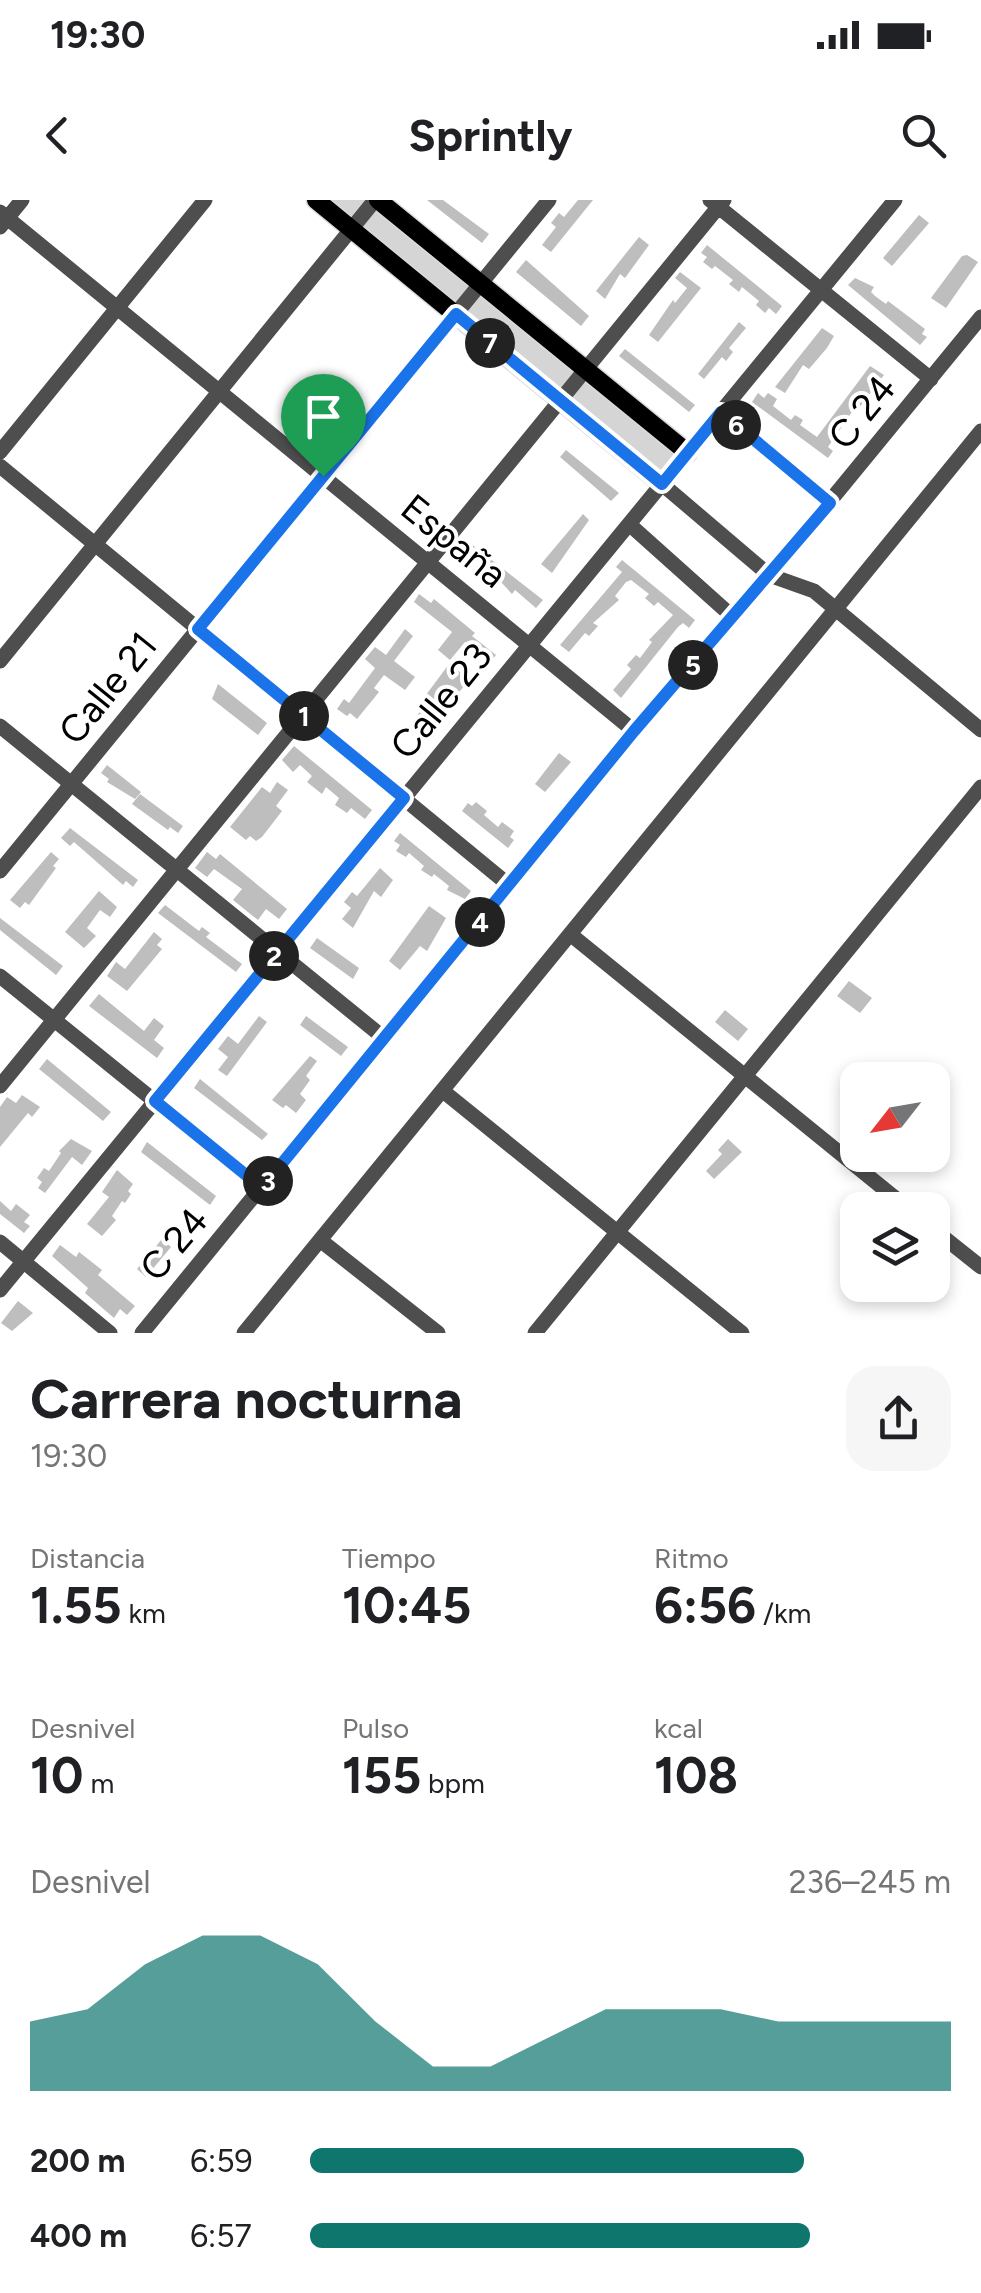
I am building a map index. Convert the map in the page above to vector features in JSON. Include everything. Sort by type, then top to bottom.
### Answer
[{"type":"main road","points":[[316,200],[662,484]]},
{"type":"main road","points":[[376,200],[688,453]]},
{"type":"street","points":[[3,219],[22,200]]},
{"type":"street","points":[[0,452],[205,200]]},
{"type":"street","points":[[0,661],[376,200]]},
{"type":"street","points":[[480,284],[549,200]]},
{"type":"street","name":"Calle 23","points":[[0,1290],[894,200]]},
{"type":"street","points":[[0,1086],[586,370],[717,202],[931,379]]},
{"type":"street","name":"España","points":[[3,219],[634,731]]},
{"type":"street","name":"Calle 21","points":[[0,871],[480,284]]},
{"type":"street","name":"C 24","points":[[142,1333],[634,731],[734,618],[981,317]]},
{"type":"street","points":[[721,412],[830,503]]},
{"type":"street","points":[[244,1333],[981,430]]},
{"type":"street","points":[[0,466],[510,886]]},
{"type":"street","points":[[662,484],[770,575],[814,591],[981,730]]},
{"type":"street","points":[[629,524],[734,618]]},
{"type":"street","points":[[0,726],[384,1038]]},
{"type":"street","points":[[535,1333],[981,787]]},
{"type":"street","points":[[570,934],[888,1192]]},
{"type":"street","points":[[0,976],[262,1188]]},
{"type":"street","points":[[443,1091],[742,1333]]},
{"type":"street","points":[[320,1240],[438,1333]]},
{"type":"street","points":[[0,1242],[110,1333]]},
{"type":"street","points":[[950,1243],[981,1268]]},
{"type":"shaded area","points":[[317,200],[378,200],[687,453],[662,483]]},
{"type":"building","points":[[427,200],[443,200],[489,234],[482,243]]},
{"type":"building","points":[[578,200],[593,200],[551,252],[542,245],[556,227],[551,223],[559,213],[564,217]]},
{"type":"building","points":[[919,215],[929,223],[892,266],[883,258]]},
{"type":"building","points":[[639,237],[649,245],[625,278],[620,274],[605,299],[596,291]]},
{"type":"building","points":[[707,245],[782,306],[776,314],[769,308],[765,313],[756,305],[759,301],[742,287],[739,292],[729,284],[733,280],[703,262],[707,257],[701,253]]},
{"type":"building","points":[[962,256],[978,262],[946,308],[931,298]]},
{"type":"building","points":[[526,260],[589,316],[581,326],[516,272]]},
{"type":"building","points":[[680,272],[701,288],[658,342],[649,335],[673,300],[675,303],[687,288],[675,278]]},
{"type":"building","points":[[855,278],[874,287],[871,292],[875,296],[925,329],[922,334],[927,337],[920,345],[848,285]]},
{"type":"building","points":[[739,322],[746,328],[729,348],[733,352],[726,361],[722,357],[704,379],[698,374]]},
{"type":"building","points":[[822,328],[834,336],[827,348],[809,369],[803,365],[785,393],[775,387]]},
{"type":"building","points":[[625,349],[695,405],[689,412],[619,356]]},
{"type":"building","points":[[870,366],[884,375],[859,408],[856,406],[828,447],[833,451],[828,458],[752,402],[758,393],[764,398],[768,393],[777,399],[773,406],[791,420],[795,415],[803,420],[800,425],[817,437]]},
{"type":"building","points":[[566,450],[619,493],[611,501],[560,457]]},
{"type":"building","points":[[583,514],[589,520],[552,573],[541,564]]},
{"type":"building","points":[[465,539],[543,600],[536,608],[515,590],[512,594],[461,547]]},
{"type":"building","points":[[622,560],[695,620],[689,628],[683,623],[678,627],[621,698],[613,690],[631,669],[627,665],[636,655],[640,658],[652,642],[649,640],[673,615],[658,602],[654,606],[645,598],[649,594],[631,580],[626,582],[615,596],[619,600],[593,623],[598,626],[589,636],[585,633],[569,652],[560,645],[622,572],[616,567]]},
{"type":"building","points":[[419,594],[431,603],[434,599],[475,633],[472,636],[496,655],[490,663],[465,642],[450,660],[438,650],[452,632],[414,602]]},
{"type":"building","points":[[405,629],[413,636],[394,661],[415,677],[405,690],[384,675],[374,688],[379,692],[357,719],[337,709],[344,699],[349,703],[375,668],[365,659],[375,647],[386,655]]},
{"type":"building","points":[[449,664],[464,675],[460,681],[465,685],[438,718],[434,714],[424,727],[414,719],[424,707],[420,703]]},
{"type":"building","points":[[218,684],[267,723],[258,735],[212,699]]},
{"type":"building","points":[[294,746],[372,810],[365,819],[351,808],[347,813],[335,805],[339,798],[326,787],[322,794],[307,782],[312,776],[300,765],[293,772],[282,760]]},
{"type":"building","points":[[559,753],[571,762],[545,792],[535,784]]},
{"type":"building","points":[[107,765],[141,792],[135,799],[107,782],[109,779],[101,773]]},
{"type":"building","points":[[277,782],[288,790],[276,806],[282,811],[262,837],[256,841],[250,836],[246,840],[230,827],[262,787],[270,793]]},
{"type":"building","points":[[140,794],[183,826],[178,833],[132,804]]},
{"type":"building","points":[[476,802],[498,827],[502,822],[514,831],[508,848],[462,811],[468,803],[472,806]]},
{"type":"building","points":[[70,828],[138,880],[133,887],[126,881],[123,885],[74,842],[70,846],[61,838]]},
{"type":"building","points":[[400,833],[471,891],[465,899],[447,890],[449,886],[434,874],[432,877],[421,870],[424,866],[409,853],[406,857],[396,851],[400,845],[394,841]]},
{"type":"building","points":[[51,852],[59,859],[53,866],[56,868],[29,905],[25,902],[20,908],[10,900]]},
{"type":"building","points":[[207,852],[216,859],[220,854],[287,909],[279,919],[266,909],[258,920],[233,900],[242,889],[214,869],[207,877],[195,868]]},
{"type":"building","points":[[380,868],[393,880],[381,897],[374,891],[353,928],[342,919],[351,908],[344,902],[352,892],[357,896]]},
{"type":"building","points":[[99,891],[117,907],[110,917],[100,910],[87,928],[96,936],[84,948],[65,932]]},
{"type":"building","points":[[165,905],[199,931],[202,927],[210,933],[206,937],[242,964],[236,972],[158,913]]},
{"type":"building","points":[[429,906],[446,918],[427,951],[420,946],[400,970],[389,961]]},
{"type":"building","points":[[0,918],[63,966],[56,975],[0,930]]},
{"type":"building","points":[[154,932],[162,939],[157,945],[162,949],[127,991],[107,976],[116,962],[125,969]]},
{"type":"building","points":[[317,938],[359,968],[353,979],[310,948]]},
{"type":"building","points":[[849,981],[872,998],[860,1013],[837,996]]},
{"type":"building","points":[[99,994],[144,1031],[154,1018],[164,1026],[154,1040],[164,1048],[157,1058],[89,1006]]},
{"type":"building","points":[[725,1010],[748,1029],[738,1041],[715,1022]]},
{"type":"building","points":[[259,1016],[267,1022],[227,1076],[218,1070],[228,1057],[218,1049],[228,1036],[238,1044]]},
{"type":"building","points":[[306,1016],[348,1047],[341,1056],[300,1025]]},
{"type":"building","points":[[310,1056],[317,1061],[306,1076],[310,1080],[300,1094],[306,1100],[296,1113],[272,1100]]},
{"type":"building","points":[[47,1059],[111,1112],[103,1121],[39,1069]]},
{"type":"building","points":[[200,1079],[268,1134],[262,1140],[194,1088]]},
{"type":"building","points":[[22,1095],[40,1107],[32,1117],[28,1113],[0,1147],[0,1107],[7,1097],[16,1103]]},
{"type":"building","points":[[71,1139],[92,1151],[82,1165],[72,1157],[45,1193],[38,1188],[42,1182],[37,1178],[44,1168],[49,1171],[59,1151]]},
{"type":"building","points":[[728,1139],[742,1152],[714,1179],[706,1171],[722,1154],[718,1150]]},
{"type":"building","points":[[147,1142],[216,1196],[210,1205],[141,1152]]},
{"type":"building","points":[[117,1170],[133,1184],[128,1191],[131,1194],[125,1203],[122,1201],[112,1216],[116,1220],[102,1236],[87,1224],[109,1197],[102,1192]]},
{"type":"building","points":[[0,1201],[11,1211],[16,1204],[30,1215],[24,1222],[30,1226],[24,1233],[0,1214]]},
{"type":"building","points":[[162,1239],[171,1247],[146,1277],[137,1269]]},
{"type":"building","points":[[60,1245],[76,1257],[79,1252],[102,1270],[98,1275],[135,1306],[127,1315],[120,1309],[114,1318],[85,1293],[88,1288],[52,1256]]},
{"type":"building","points":[[18,1301],[33,1313],[12,1331],[1,1323]]},
{"type":"route","points":[[456,314],[662,484],[721,412],[830,503],[634,731],[262,1188],[155,1101],[404,798],[198,629],[323,476],[456,314]]}]
